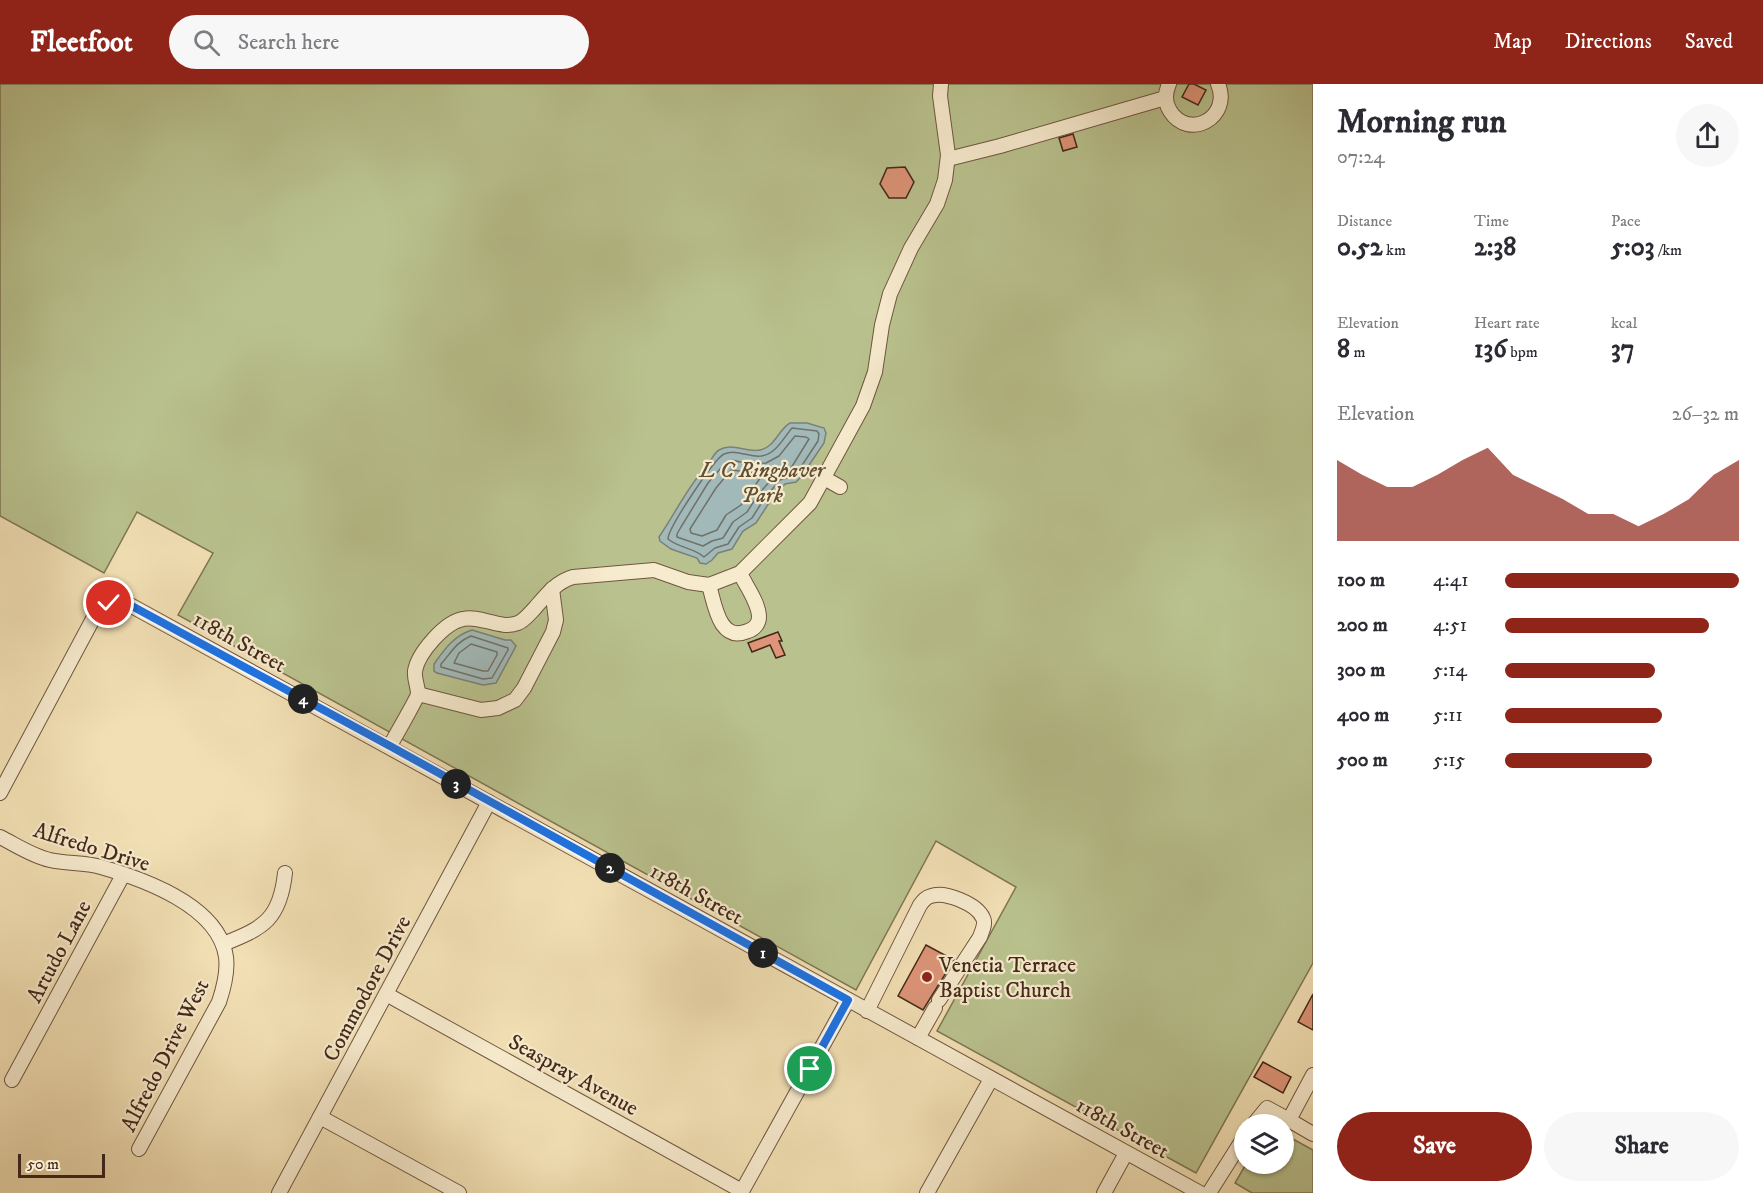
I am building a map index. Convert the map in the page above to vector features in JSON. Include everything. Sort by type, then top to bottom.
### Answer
[{"type":"street","points":[[390,746],[418,694],[414,673],[419,658],[450,625],[466,618],[507,625],[518,623],[552,589],[564,580],[573,577],[646,569],[695,584],[709,585],[740,573],[810,502],[869,390],[875,372],[882,325],[890,294],[911,248],[937,204],[946,175],[948,159],[948,143],[940,96],[941,84]]},
{"type":"street","points":[[1169,84],[1166,98],[1167,107],[1172,115],[1179,121],[1197,125],[1214,117],[1219,109],[1222,100],[1218,84]]},
{"type":"street","points":[[948,159],[1166,98]]},
{"type":"street","points":[[824,478],[840,488]]},
{"type":"street","points":[[709,585],[722,625],[732,634],[743,633],[754,628],[758,623],[759,615],[740,573]]},
{"type":"street","points":[[418,694],[481,710],[498,708],[515,699],[524,688],[554,632],[556,620],[552,589]]},
{"type":"street","name":"118th Street","points":[[0,793],[94,617],[101,608],[109,603],[119,602],[130,605],[1200,1193]]},
{"type":"street","name":"Commodore Drive","points":[[279,1193],[489,802]]},
{"type":"street","name":"Alfredo Drive","points":[[0,837],[34,855],[52,860],[99,866],[159,889],[186,903],[202,915],[223,944]]},
{"type":"street","points":[[223,944],[249,934],[262,926],[273,914],[283,895],[285,873]]},
{"type":"street","name":"Artudo Lane","points":[[12,1080],[123,875]]},
{"type":"street","points":[[867,1011],[920,905],[927,897],[937,895],[952,897],[966,903],[984,920],[983,929],[918,1038]]},
{"type":"street","name":"Alfredo Drive West","points":[[139,1149],[219,1002],[225,986],[226,957],[223,944]]},
{"type":"street","name":"Seaspray Avenue","points":[[386,994],[741,1192]]},
{"type":"street","points":[[741,1192],[848,1000]]},
{"type":"street","points":[[1291,1114],[1313,1075]]},
{"type":"street","points":[[927,1193],[991,1079]]},
{"type":"street","points":[[1261,1114],[1266,1108],[1277,1114]]},
{"type":"street","points":[[320,1117],[459,1193]]},
{"type":"street","points":[[1294,1123],[1313,1134]]},
{"type":"street","points":[[1104,1193],[1126,1153]]},
{"type":"street","points":[[1209,1193],[1234,1153]]},
{"type":"green space","name":"L C Ringhaver Park","points":[[0,84],[1313,84],[1313,963],[1196,1173],[937,1031],[1016,887],[936,841],[856,990],[178,615],[213,553],[137,512],[104,573],[0,516]]},
{"type":"green space","points":[[1294,1140],[1313,1150],[1313,1193],[1252,1193],[1235,1183],[1240,1174],[1294,1174]]},
{"type":"water","points":[[790,423],[807,423],[824,428],[826,433],[824,443],[801,477],[796,482],[785,484],[756,523],[743,531],[732,549],[718,553],[706,564],[700,563],[697,558],[671,549],[660,541],[659,537],[688,490],[717,451],[729,447],[760,450],[769,446]]},
{"type":"water","points":[[472,630],[511,640],[516,646],[496,683],[483,685],[434,671],[434,664],[450,644],[459,636]]},
{"type":"building","points":[[1189,84],[1206,90],[1198,105],[1182,97]]},
{"type":"building","points":[[1073,134],[1077,147],[1063,151],[1059,138]]},
{"type":"building","points":[[905,167],[914,182],[906,198],[889,198],[880,184],[887,168]]},
{"type":"building","points":[[778,632],[785,655],[776,658],[770,645],[752,652],[748,643]]},
{"type":"building","name":"Venetia Terrace Baptist Church","points":[[926,945],[954,960],[923,1010],[898,996]]},
{"type":"building","points":[[1313,994],[1313,1030],[1298,1022]]},
{"type":"building","points":[[1263,1062],[1291,1077],[1283,1093],[1254,1077]]},
{"type":"place","name":"Venetia Terrace Baptist Church","points":[[927,977]]},
{"type":"route","points":[[109,603],[119,602],[130,605],[848,1000],[810,1069]]}]
